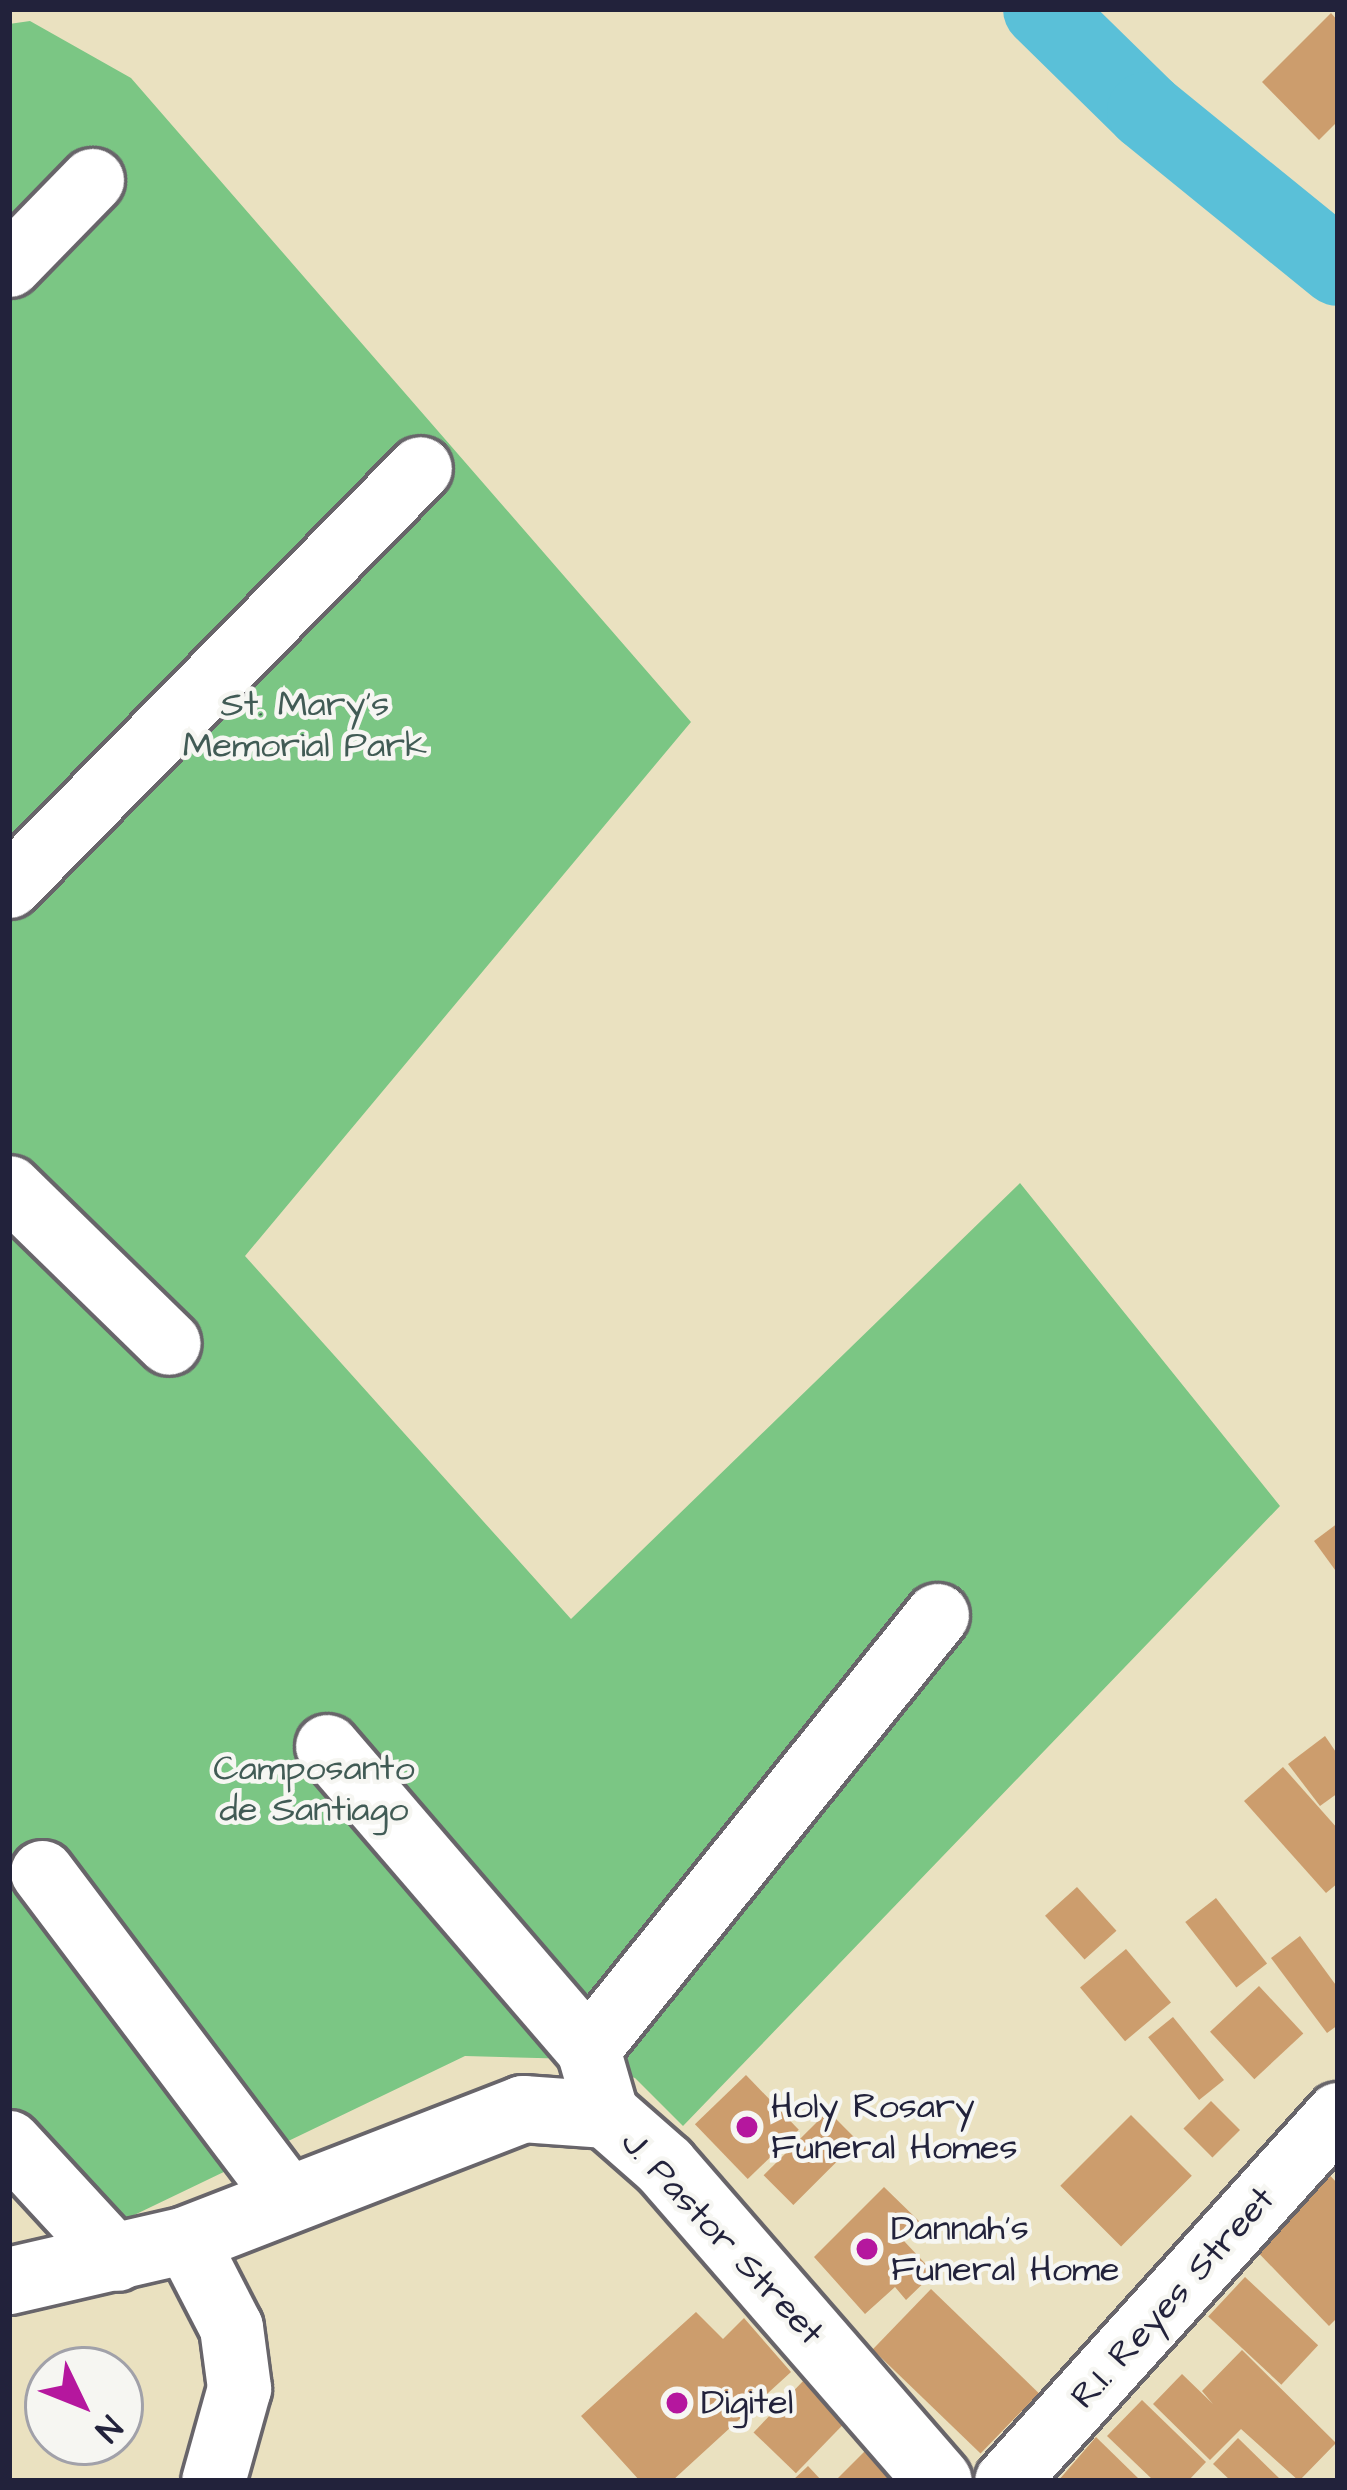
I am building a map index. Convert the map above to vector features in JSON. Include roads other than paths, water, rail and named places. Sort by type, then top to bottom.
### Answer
[{"type":"main road","name":"J. Pastor Street","points":[[9,2282],[186,2240],[523,2109],[607,2115],[665,2166],[940,2481]]},
{"type":"street","points":[[9,265],[92,180]]},
{"type":"street","points":[[9,886],[420,468]]},
{"type":"street","points":[[9,1187],[169,1343]]},
{"type":"street","points":[[588,2049],[937,1615]]},
{"type":"street","points":[[327,1747],[588,2049],[607,2115]]},
{"type":"street","points":[[42,1872],[287,2198]]},
{"type":"street","name":"R.I. Reyes Street","points":[[1006,2481],[1338,2114]]},
{"type":"street","points":[[9,2142],[117,2259]]},
{"type":"street","points":[[186,2240],[231,2327],[238,2388],[214,2481]]},
{"type":"waterway","points":[[1042,9],[1146,111],[1338,267]]},
{"type":"place","name":"Holy Rosary Funeral Homes","points":[[747,2127]]},
{"type":"place","name":"Dannah’s Funeral Home","points":[[867,2249]]},
{"type":"place","name":"Digitel","points":[[677,2403]]},
{"type":"park label","name":"St. Mary's Memorial Park","points":[[305,724]]},
{"type":"park label","name":"Camposanto de Santiago","points":[[314,1788]]}]
